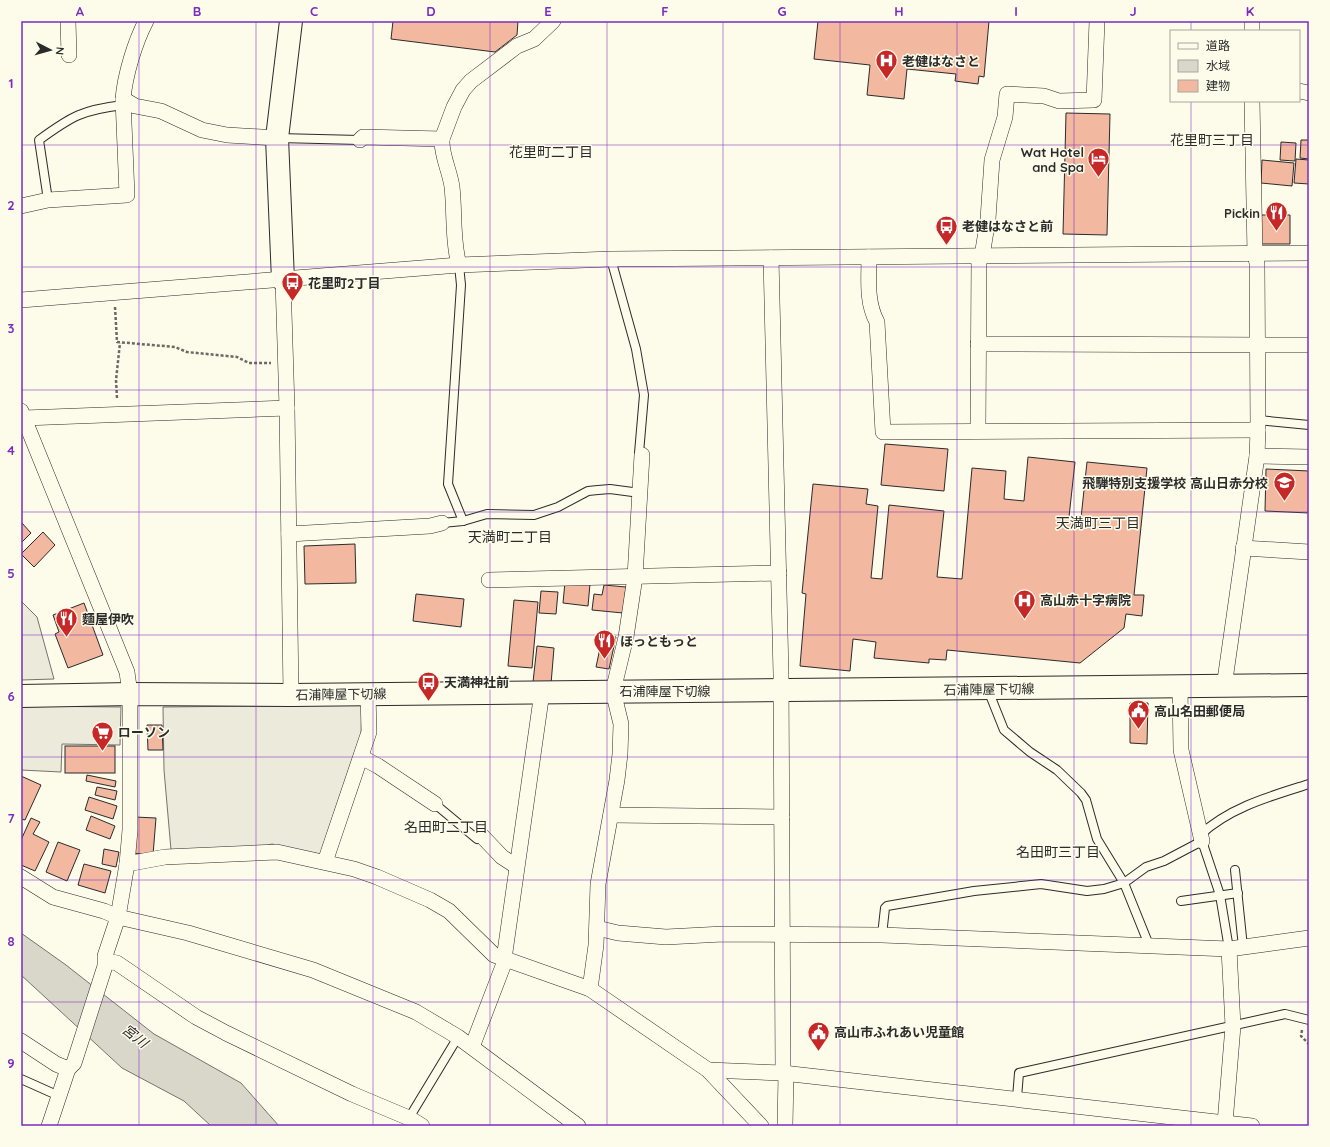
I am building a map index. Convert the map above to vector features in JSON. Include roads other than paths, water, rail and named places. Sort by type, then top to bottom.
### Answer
[{"type":"main road","points":[[283,280],[277,138],[291,21]]},
{"type":"main road","name":"石浦陣屋下切線","points":[[21,696],[130,694],[292,695],[781,691],[1309,685]]},
{"type":"street","points":[[68,21],[69,55]]},
{"type":"street","points":[[459,265],[456,253],[452,187],[441,146],[442,139],[454,107],[463,90],[471,81],[517,46],[534,40],[553,21]]},
{"type":"street","points":[[978,431],[980,256],[988,219],[992,160],[1005,117],[1007,94],[1044,96],[1059,101],[1094,100],[1097,21]]},
{"type":"street","points":[[21,206],[48,200],[127,195],[123,102],[124,88],[140,24]]},
{"type":"street","points":[[123,102],[161,111],[202,130],[227,135],[277,138]]},
{"type":"street","points":[[1224,687],[1257,456],[1257,263],[1255,254],[1252,102]]},
{"type":"street","points":[[360,140],[363,137],[442,139]]},
{"type":"street","points":[[21,300],[459,265],[611,259],[1309,253]]},
{"type":"street","points":[[869,257],[869,293],[873,314],[877,322],[883,432],[1258,425]]},
{"type":"street","points":[[771,258],[781,691],[785,1126]]},
{"type":"street","points":[[283,280],[287,408],[292,695]]},
{"type":"street","points":[[978,344],[1309,345]]},
{"type":"street","points":[[50,1126],[59,1096],[71,1066],[106,963],[105,956],[118,917],[127,864],[130,830],[130,694],[127,672],[23,414],[117,415],[287,408]]},
{"type":"street","points":[[590,989],[597,928],[598,884],[611,815],[620,754],[621,724],[613,692],[626,637],[635,577],[642,455]]},
{"type":"street","points":[[1257,456],[1309,457]]},
{"type":"street","points":[[289,534],[430,526],[442,523]]},
{"type":"street","points":[[1243,548],[1309,552]]},
{"type":"street","points":[[490,580],[779,573]]},
{"type":"street","points":[[1180,687],[1181,750],[1201,838]]},
{"type":"street","points":[[472,1047],[504,958],[542,692]]},
{"type":"street","points":[[325,862],[369,732],[368,694]]},
{"type":"street","points":[[361,757],[378,766],[435,804]]},
{"type":"street","points":[[611,815],[782,817]]},
{"type":"street","points":[[481,835],[502,857],[516,866]]},
{"type":"street","points":[[127,864],[165,857],[277,852],[325,862],[377,877],[430,900],[460,921],[494,955],[590,989],[708,1070],[761,1126]]},
{"type":"street","points":[[21,877],[53,897],[104,911],[118,917],[188,933],[313,970],[416,1012],[458,1037],[578,1126]]},
{"type":"street","points":[[597,928],[618,933],[666,937],[783,933],[882,935],[1236,948],[1309,938]]},
{"type":"street","points":[[1221,1124],[1233,1026],[1236,948]]},
{"type":"street","points":[[106,963],[117,963],[196,1017],[226,1034],[352,1094],[416,1122]]},
{"type":"street","points":[[21,1042],[56,1064],[71,1066]]},
{"type":"street","points":[[708,1070],[785,1073],[1016,1098],[1221,1124],[1252,1126]]},
{"type":"lane","points":[[48,200],[39,140],[80,113],[123,102]]},
{"type":"lane","points":[[277,138],[360,140]]},
{"type":"lane","points":[[611,259],[636,349],[644,395],[639,452],[642,455]]},
{"type":"lane","points":[[459,265],[461,285],[448,484],[464,521]]},
{"type":"lane","points":[[1258,425],[1309,425]]},
{"type":"lane","points":[[442,523],[464,521],[487,514],[542,514],[588,491],[610,489],[640,493]]},
{"type":"lane","points":[[987,689],[1004,730],[1030,752],[1057,770],[1081,792],[1086,800],[1097,839],[1124,883],[1149,946]]},
{"type":"lane","points":[[882,935],[885,908],[887,906],[974,891],[1041,884],[1087,891],[1104,889],[1124,883],[1146,867],[1164,861],[1201,838],[1211,825],[1253,802],[1309,784]]},
{"type":"lane","points":[[435,804],[477,839],[481,835]]},
{"type":"lane","points":[[1201,838],[1236,948]]},
{"type":"lane","points":[[1236,870],[1238,893],[1236,948]]},
{"type":"lane","points":[[1181,901],[1238,893]]},
{"type":"lane","points":[[1016,1098],[1019,1073],[1285,1014],[1309,1020]]},
{"type":"lane","points":[[416,1122],[458,1037]]},
{"type":"lane","points":[[21,1078],[59,1096]]},
{"type":"water","name":"宮川","points":[[21,933],[66,965],[154,1034],[241,1083],[279,1126],[211,1126],[184,1101],[122,1068],[21,975]]},
{"type":"place","name":"老健はなさと","points":[[887,80]]},
{"type":"place","name":"Wat Hotel and Spa","points":[[1099,178]]},
{"type":"place","name":"Pickin","points":[[1276,232]]},
{"type":"place","name":"老健はなさと前","points":[[946,246]]},
{"type":"place","name":"花里町2丁目","points":[[292,302]]},
{"type":"place","name":"飛騨特別支援学校 高山日赤分校","points":[[1284,502]]},
{"type":"place","name":"高山赤十字病院","points":[[1024,620]]},
{"type":"place","name":"麵屋伊吹","points":[[66,638]]},
{"type":"place","name":"ほっともっと","points":[[604,660]]},
{"type":"place","name":"天満神社前","points":[[429,702]]},
{"type":"place","name":"高山名田郵便局","points":[[1138,730]]},
{"type":"place","name":"ローソン","points":[[103,752]]},
{"type":"place","name":"高山市ふれあい児童館","points":[[818,1052]]},
{"type":"district","name":"花里町三丁目","points":[[1212,140]]},
{"type":"district","name":"花里町二丁目","points":[[551,152]]},
{"type":"district","name":"天満町三丁目","points":[[1098,523]]},
{"type":"district","name":"天満町二丁目","points":[[510,537]]},
{"type":"district","name":"名田町二丁目","points":[[446,827]]},
{"type":"district","name":"名田町三丁目","points":[[1058,852]]}]
